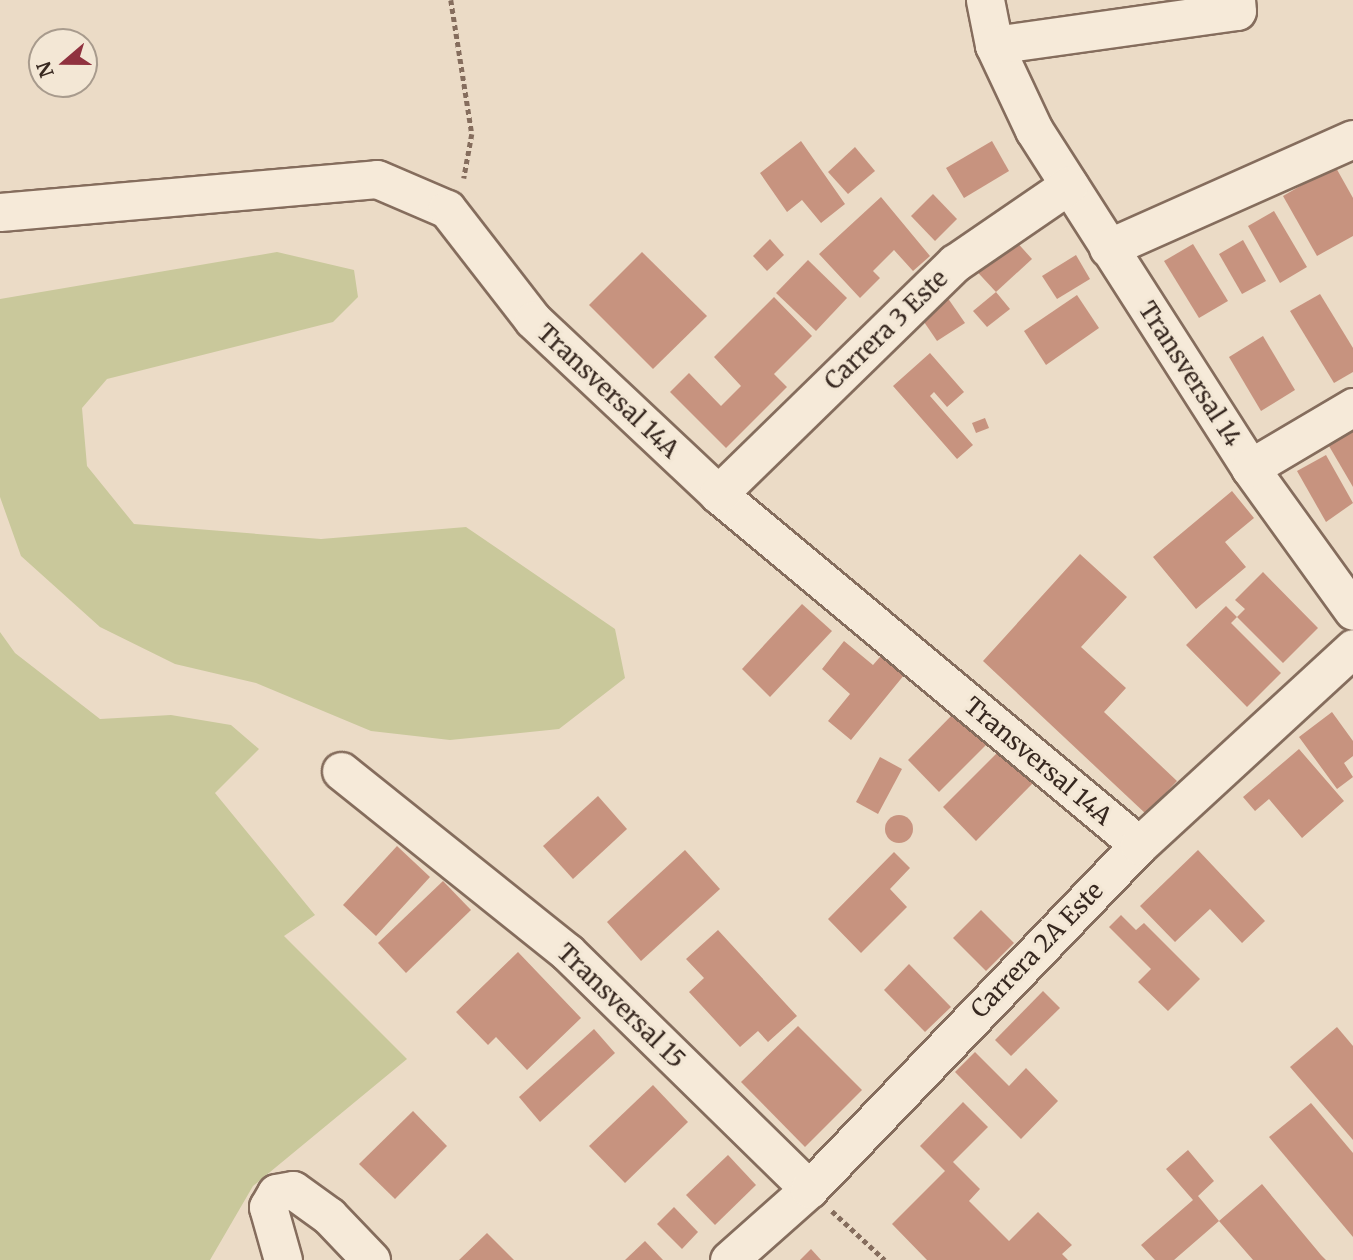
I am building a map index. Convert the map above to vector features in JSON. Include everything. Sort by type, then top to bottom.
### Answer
[{"type":"street","name":"Transversal 14","points":[[985,0],[994,45],[1034,130],[1250,468],[1353,611]]},
{"type":"street","points":[[994,45],[1237,11],[1236,0]]},
{"type":"street","points":[[1108,248],[1353,139]]},
{"type":"street","name":"Transversal 14A","points":[[0,212],[377,179],[447,209],[533,320],[718,494],[1139,845]]},
{"type":"street","name":"Carrera 3 Este","points":[[718,494],[955,263],[1069,185]]},
{"type":"street","points":[[1250,468],[1353,407]]},
{"type":"street","name":"Carrera 2A Este","points":[[729,1260],[808,1189],[1139,845],[1353,648]]},
{"type":"street","name":"Transversal 15","points":[[341,771],[568,952],[808,1189]]},
{"type":"street","points":[[283,1260],[268,1207],[275,1193],[293,1190],[330,1216],[371,1260]]},
{"type":"path","points":[[447,209],[464,182],[472,134],[451,0]]},
{"type":"path","points":[[808,1189],[885,1260]]},
{"type":"green space","points":[[277,252],[354,270],[358,297],[333,322],[107,379],[82,408],[87,466],[134,524],[321,539],[466,527],[615,629],[625,678],[559,729],[450,740],[371,731],[256,683],[175,664],[100,627],[21,556],[0,497],[0,299]]},
{"type":"green space","points":[[0,632],[15,653],[100,719],[171,715],[231,725],[259,749],[215,793],[315,915],[284,936],[407,1059],[253,1186],[210,1260],[0,1260]]},
{"type":"building","points":[[801,141],[845,204],[821,223],[802,200],[787,212],[760,173]]},
{"type":"building","points":[[992,141],[1009,171],[964,198],[946,168]]},
{"type":"building","points":[[855,147],[875,171],[848,194],[828,172]]},
{"type":"building","points":[[1335,166],[1353,198],[1353,236],[1317,256],[1283,196]]},
{"type":"building","points":[[933,194],[957,219],[935,241],[911,216]]},
{"type":"building","points":[[881,197],[930,256],[913,271],[894,250],[873,271],[880,278],[860,298],[819,254]]},
{"type":"building","points":[[1274,211],[1307,267],[1280,283],[1248,226]]},
{"type":"building","points":[[1006,230],[1032,259],[996,292],[969,263]]},
{"type":"building","points":[[770,239],[784,255],[767,271],[753,256]]},
{"type":"building","points":[[1243,240],[1266,281],[1242,294],[1219,254]]},
{"type":"building","points":[[1193,244],[1228,301],[1199,318],[1164,261]]},
{"type":"building","points":[[642,252],[707,316],[653,369],[589,305]]},
{"type":"building","points":[[1076,255],[1090,279],[1057,299],[1042,276]]},
{"type":"building","points":[[808,260],[847,298],[816,331],[776,293]]},
{"type":"building","points":[[996,292],[1010,309],[987,327],[973,311]]},
{"type":"building","points":[[945,294],[965,323],[937,341],[918,313]]},
{"type":"building","points":[[1320,294],[1353,348],[1353,372],[1334,383],[1290,311]]},
{"type":"building","points":[[1077,295],[1099,328],[1046,365],[1024,331]]},
{"type":"building","points":[[774,297],[812,336],[774,374],[787,387],[726,448],[670,392],[689,373],[721,406],[741,386],[714,357]]},
{"type":"building","points":[[1263,336],[1295,390],[1261,411],[1229,357]]},
{"type":"building","points":[[930,353],[964,392],[947,407],[934,392],[930,396],[973,445],[957,459],[893,386]]},
{"type":"building","points":[[985,418],[989,428],[976,433],[972,423]]},
{"type":"building","points":[[1353,431],[1353,487],[1329,446]]},
{"type":"building","points":[[1326,455],[1353,503],[1326,522],[1297,471]]},
{"type":"building","points":[[1232,491],[1254,518],[1225,542],[1246,567],[1196,609],[1153,557]]},
{"type":"building","points":[[1080,554],[1127,597],[1081,647],[1126,688],[1104,712],[1177,781],[1146,814],[983,661]]},
{"type":"building","points":[[1263,572],[1318,628],[1283,663],[1237,617],[1245,609],[1235,600]]},
{"type":"building","points":[[802,604],[832,631],[770,697],[742,669]]},
{"type":"building","points":[[1226,606],[1237,617],[1231,623],[1281,673],[1247,707],[1186,645]]},
{"type":"building","points":[[844,641],[873,665],[886,650],[909,669],[851,740],[828,721],[850,694],[822,669]]},
{"type":"building","points":[[1332,712],[1353,741],[1353,756],[1344,763],[1353,777],[1337,789],[1299,737]]},
{"type":"building","points":[[954,713],[986,745],[939,792],[908,760]]},
{"type":"building","points":[[1001,749],[1034,782],[976,841],[943,807]]},
{"type":"building","points":[[1299,749],[1344,801],[1302,838],[1269,799],[1255,811],[1243,797]]},
{"type":"building","points":[[880,757],[902,769],[878,814],[856,802]]},
{"type":"building","points":[[598,796],[627,829],[573,879],[543,846]]},
{"type":"building","points":[[899,815],[909,819],[913,829],[909,839],[899,843],[889,839],[885,829],[889,819]]},
{"type":"building","points":[[397,846],[430,877],[376,936],[343,905]]},
{"type":"building","points":[[685,850],[720,889],[641,961],[607,922]]},
{"type":"building","points":[[1198,850],[1265,921],[1242,943],[1210,909],[1175,942],[1140,906]]},
{"type":"building","points":[[894,852],[910,868],[890,889],[907,907],[861,953],[828,919]]},
{"type":"building","points":[[443,881],[471,910],[406,973],[378,943]]},
{"type":"building","points":[[981,910],[1014,943],[986,971],[953,938]]},
{"type":"building","points":[[1121,915],[1136,930],[1144,923],[1200,979],[1168,1011],[1138,982],[1151,969],[1109,927]]},
{"type":"building","points":[[718,930],[797,1016],[768,1042],[758,1031],[740,1047],[689,992],[704,978],[686,959]]},
{"type":"building","points":[[518,952],[581,1018],[527,1070],[496,1037],[488,1045],[456,1012]]},
{"type":"building","points":[[909,964],[951,1007],[925,1032],[884,990]]},
{"type":"building","points":[[1043,991],[1060,1008],[1011,1056],[995,1040]]},
{"type":"building","points":[[798,1026],[862,1090],[805,1147],[741,1082]]},
{"type":"building","points":[[1337,1027],[1353,1046],[1353,1140],[1290,1067]]},
{"type":"building","points":[[594,1029],[615,1053],[540,1122],[519,1097]]},
{"type":"building","points":[[975,1052],[1009,1086],[1026,1068],[1058,1101],[1021,1139],[955,1072]]},
{"type":"building","points":[[653,1085],[688,1122],[625,1183],[589,1146]]},
{"type":"building","points":[[963,1102],[988,1127],[953,1162],[980,1189],[969,1201],[1009,1241],[1038,1212],[1072,1245],[1062,1254],[1068,1260],[927,1260],[892,1224],[945,1171],[920,1146]]},
{"type":"building","points":[[1311,1103],[1353,1153],[1353,1237],[1269,1137]]},
{"type":"building","points":[[413,1111],[447,1146],[395,1199],[359,1164]]},
{"type":"building","points":[[1188,1150],[1214,1181],[1198,1196],[1219,1221],[1174,1260],[1155,1260],[1141,1245],[1193,1200],[1166,1169]]},
{"type":"building","points":[[728,1155],[756,1185],[715,1225],[686,1195]]},
{"type":"building","points":[[1262,1184],[1326,1260],[1253,1260],[1219,1221]]},
{"type":"building","points":[[674,1207],[698,1232],[682,1249],[657,1224]]},
{"type":"building","points":[[487,1233],[514,1260],[459,1260]]},
{"type":"building","points":[[645,1241],[663,1260],[625,1260]]},
{"type":"building","points":[[811,1249],[821,1260],[800,1260]]}]
